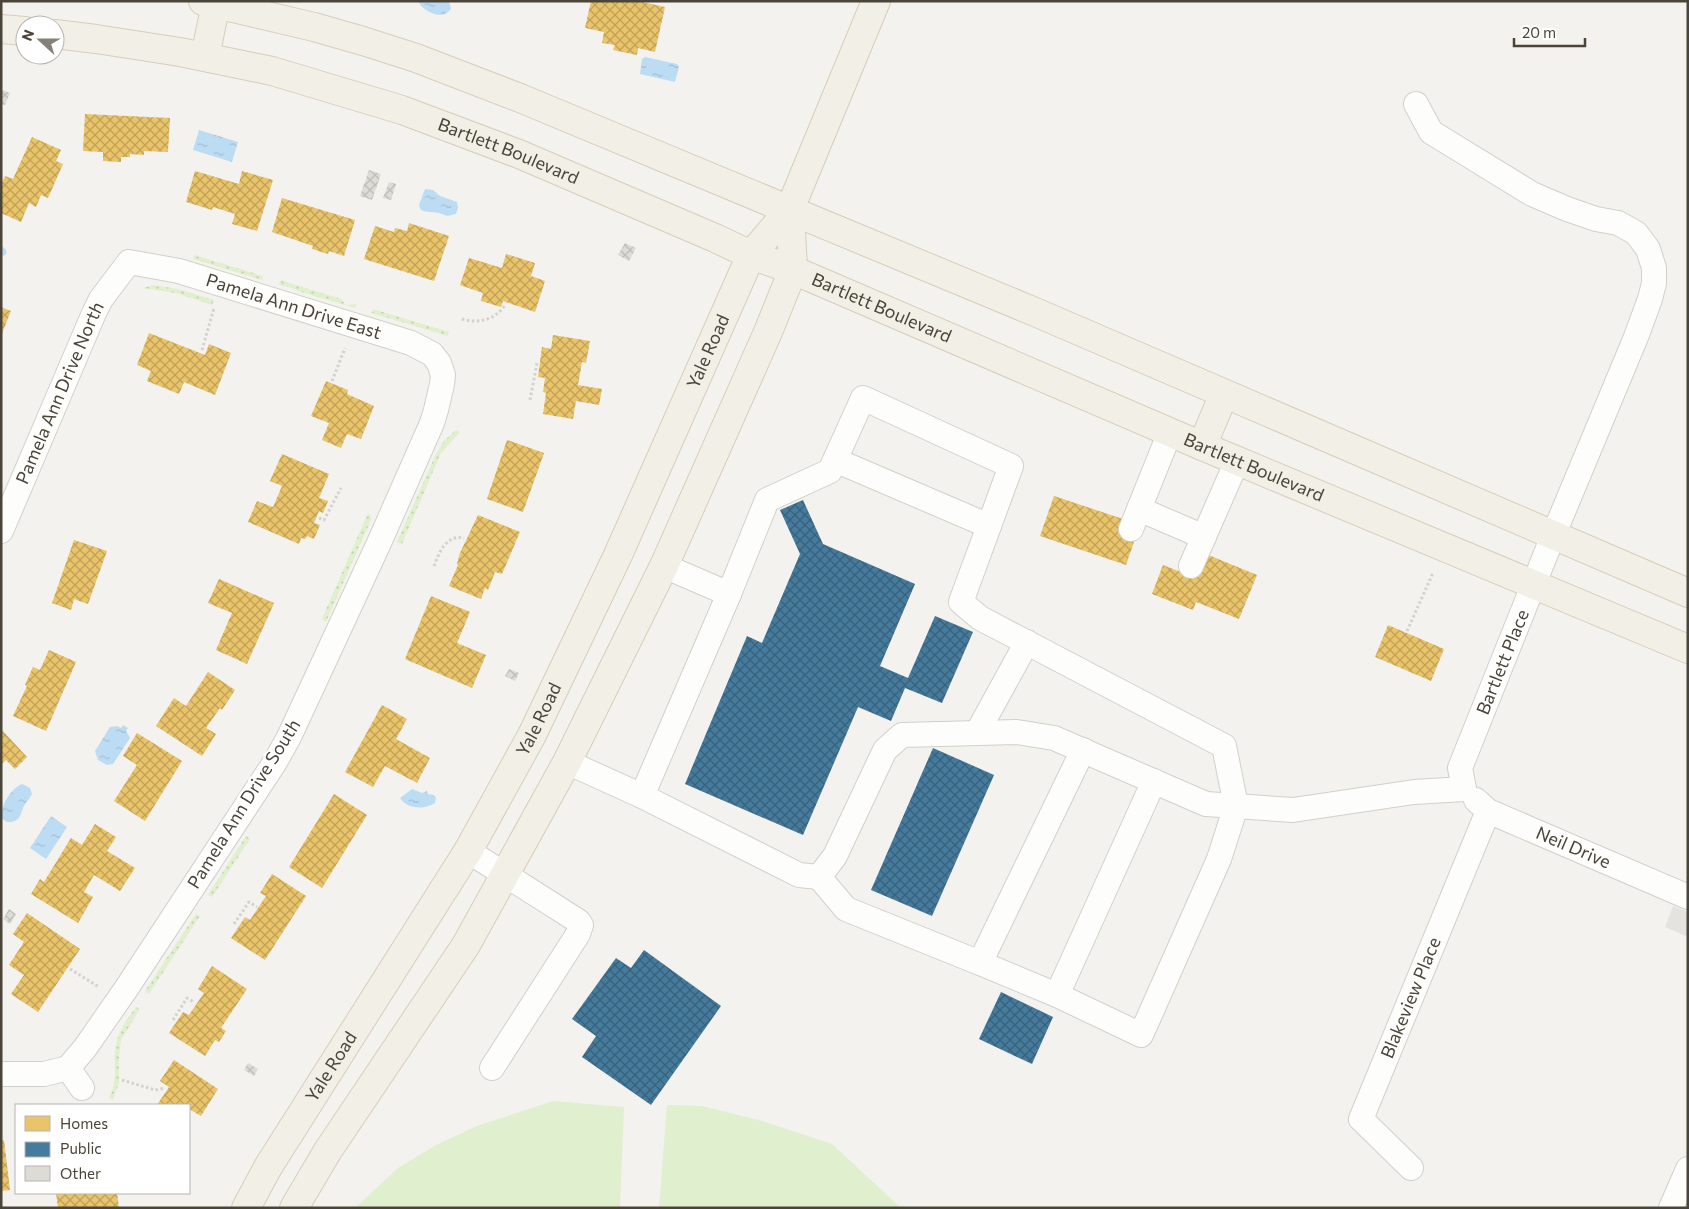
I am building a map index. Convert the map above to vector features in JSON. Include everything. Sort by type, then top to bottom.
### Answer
[{"type":"main road","name":"Yale Road","points":[[246,1208],[268,1167],[468,851],[532,735],[618,555],[751,256],[790,209],[876,1]]},
{"type":"main road","points":[[205,57],[210,2],[322,29],[416,58],[520,98],[734,188],[790,209],[1688,593]]},
{"type":"main road","points":[[1,29],[15,30]]},
{"type":"main road","name":"Bartlett Boulevard","points":[[65,35],[205,57],[301,78],[402,110],[519,154],[715,238],[751,256],[793,270],[1237,461],[1688,649]]},
{"type":"main road","name":"Yale Road","points":[[294,1208],[327,1152],[466,946],[567,762],[664,566],[768,332],[793,270],[790,209]]},
{"type":"main road","points":[[1202,446],[1224,394]]},
{"type":"street","name":"Bartlett Place","points":[[1416,104],[1431,132],[1532,194],[1567,210],[1596,219],[1618,223],[1636,233],[1648,249],[1654,268],[1654,283],[1650,299],[1636,337],[1553,536],[1460,768],[1464,789]]},
{"type":"street","name":"Pamela Ann Drive East","points":[[129,262],[179,271],[411,343],[432,354],[439,364],[443,375]]},
{"type":"street","name":"Pamela Ann Drive North","points":[[1,531],[94,313],[101,299],[129,262]]},
{"type":"street","name":"Pamela Ann Drive South","points":[[68,1068],[85,1048],[126,989],[289,737],[379,544],[428,432],[436,410],[443,375]]},
{"type":"street","points":[[567,762],[642,796],[799,875],[819,877],[846,909],[1057,995],[1141,1035],[1219,859],[1236,806],[1224,746],[980,618],[961,602],[1011,466],[863,398],[830,471],[767,500],[729,594],[642,796]]},
{"type":"street","points":[[1170,432],[1135,519],[1204,537]]},
{"type":"street","points":[[835,460],[989,526]]},
{"type":"street","points":[[1191,566],[1237,461]]},
{"type":"street","points":[[664,566],[729,594]]},
{"type":"street","points":[[977,733],[1026,642]]},
{"type":"street","points":[[819,877],[835,856],[885,750],[902,735],[1017,732],[1054,738],[1206,804],[1293,810],[1414,792],[1464,789]]},
{"type":"street","points":[[980,963],[1083,750]]},
{"type":"street","points":[[1057,995],[1154,781]]},
{"type":"street","name":"Neil Drive","points":[[1464,789],[1488,811],[1688,897]]},
{"type":"street","name":"Blakeview Place","points":[[1411,1168],[1361,1119],[1488,811]]},
{"type":"street","points":[[468,851],[578,921],[581,925],[578,934],[492,1068]]},
{"type":"street","points":[[1,1074],[44,1074],[68,1068],[82,1088]]},
{"type":"street","points":[[1670,1208],[1688,1169]]},
{"type":"path","points":[[462,319],[474,322],[486,320],[499,312],[505,305]]},
{"type":"path","points":[[202,350],[214,308]]},
{"type":"path","points":[[332,380],[345,348]]},
{"type":"path","points":[[530,400],[536,363]]},
{"type":"path","points":[[319,518],[324,520],[341,488]]},
{"type":"path","points":[[434,566],[447,542],[456,537],[464,538]]},
{"type":"path","points":[[1407,631],[1433,573]]},
{"type":"path","points":[[234,924],[249,902],[257,907]]},
{"type":"path","points":[[70,969],[99,987]]},
{"type":"path","points":[[173,1020],[188,998],[194,1002]]},
{"type":"path","points":[[122,1080],[154,1090],[166,1088]]},
{"type":"green space","points":[[194,255],[263,276],[262,280],[193,259]]},
{"type":"green space","points":[[280,280],[341,299],[346,305],[357,304],[355,308],[298,291],[279,285]]},
{"type":"green space","points":[[154,285],[177,289],[214,300],[212,305],[176,293],[142,288]]},
{"type":"green space","points":[[373,309],[449,332],[448,336],[372,313]]},
{"type":"green space","points":[[456,430],[460,432],[441,453],[402,544],[397,542],[436,454],[444,441]]},
{"type":"green space","points":[[368,513],[371,520],[326,622],[322,619]]},
{"type":"green space","points":[[246,836],[250,839],[212,897],[208,895]]},
{"type":"green space","points":[[196,914],[200,916],[149,994],[145,991]]},
{"type":"green space","points":[[136,1007],[140,1009],[121,1040],[119,1083],[113,1100],[109,1098],[114,1083],[115,1049],[118,1036]]},
{"type":"green space","points":[[553,1101],[624,1107],[620,1208],[355,1208],[398,1168],[436,1145],[477,1126]]},
{"type":"green space","points":[[667,1105],[702,1106],[762,1121],[832,1144],[901,1208],[659,1208]]},
{"type":"shaded area","points":[[1673,906],[1688,912],[1688,937],[1665,927]]},
{"type":"water","points":[[418,1],[449,1],[451,8],[444,14],[434,14],[424,9]]},
{"type":"water","points":[[645,57],[677,64],[679,67],[675,82],[640,74],[642,59]]},
{"type":"water","points":[[199,130],[238,142],[232,162],[193,150]]},
{"type":"water","points":[[425,189],[433,190],[440,196],[457,202],[456,214],[447,216],[421,210],[419,205]]},
{"type":"water","points":[[123,725],[128,728],[126,731],[130,738],[113,764],[107,765],[98,760],[95,751],[110,727],[117,726],[121,728]]},
{"type":"water","points":[[22,784],[30,788],[32,794],[18,819],[7,822],[1,818],[4,803],[10,794]]},
{"type":"water","points":[[412,789],[422,793],[427,791],[428,794],[434,795],[436,798],[435,803],[426,807],[416,807],[403,802],[400,798]]},
{"type":"water","points":[[51,816],[67,827],[46,859],[30,848]]},
{"type":"building: Homes","points":[[591,1],[638,1],[665,7],[655,52],[638,48],[637,55],[613,50],[615,45],[602,43],[604,32],[585,28]]},
{"type":"building: Homes","points":[[85,114],[170,118],[168,152],[144,151],[144,155],[130,154],[130,157],[121,157],[121,162],[103,161],[103,152],[83,151]]},
{"type":"building: Homes","points":[[32,137],[61,150],[56,161],[63,164],[48,198],[41,195],[36,207],[29,203],[21,222],[1,213],[1,185],[5,176],[13,179]]},
{"type":"building: Homes","points":[[195,171],[239,184],[242,171],[273,180],[257,231],[232,224],[235,214],[213,207],[212,210],[186,202]]},
{"type":"building: Homes","points":[[282,198],[355,220],[344,256],[329,251],[328,254],[312,249],[313,246],[272,232]]},
{"type":"building: Homes","points":[[409,223],[449,236],[434,281],[364,259],[375,226],[394,232],[395,228],[407,231]]},
{"type":"building: Homes","points":[[506,254],[535,263],[531,276],[545,281],[535,312],[503,301],[501,307],[481,301],[483,293],[460,285],[469,258],[502,268]]},
{"type":"building: Homes","points":[[1,307],[11,311],[1,336]]},
{"type":"building: Homes","points":[[149,333],[205,355],[209,344],[231,353],[215,395],[184,382],[179,394],[147,381],[151,371],[137,365]]},
{"type":"building: Homes","points":[[553,335],[590,341],[586,363],[582,362],[578,385],[602,389],[599,405],[576,401],[573,419],[543,414],[546,393],[543,392],[545,378],[538,377],[542,347],[551,349]]},
{"type":"building: Homes","points":[[326,381],[348,390],[347,394],[374,406],[361,439],[347,434],[341,448],[322,440],[329,423],[311,416]]},
{"type":"building: Homes","points":[[507,440],[544,453],[523,512],[487,499]]},
{"type":"building: Homes","points":[[282,454],[329,474],[319,498],[328,501],[323,513],[319,511],[314,523],[320,525],[314,539],[307,536],[305,539],[301,538],[299,544],[248,522],[257,501],[273,507],[282,486],[270,481]]},
{"type":"building: Homes","points":[[1054,496],[1123,519],[1118,533],[1135,539],[1126,565],[1040,536]]},
{"type":"building: Homes","points":[[478,515],[520,532],[502,574],[495,572],[488,590],[485,588],[481,599],[449,586],[458,565],[460,553]]},
{"type":"building: Homes","points":[[74,540],[107,551],[88,604],[74,599],[71,610],[52,603]]},
{"type":"building: Homes","points":[[1206,554],[1257,575],[1239,619],[1196,602],[1193,610],[1152,594],[1163,565],[1196,578]]},
{"type":"building: Homes","points":[[219,579],[274,603],[247,664],[216,650],[232,613],[208,603]]},
{"type":"building: Homes","points":[[431,596],[470,612],[457,643],[486,655],[472,688],[405,659]]},
{"type":"building: Homes","points":[[1388,625],[1444,649],[1431,681],[1375,657]]},
{"type":"building: Homes","points":[[49,650],[76,662],[46,731],[13,716],[27,686],[25,685],[33,667],[40,670]]},
{"type":"building: Homes","points":[[208,672],[235,690],[222,710],[220,708],[206,728],[216,734],[202,756],[156,726],[174,698],[186,706]]},
{"type":"building: Homes","points":[[382,705],[407,719],[396,739],[430,758],[417,783],[385,766],[373,787],[345,772]]},
{"type":"building: Homes","points":[[1,729],[27,757],[15,769],[6,760],[1,765]]},
{"type":"building: Homes","points":[[137,733],[182,761],[145,821],[114,801],[137,765],[123,756]]},
{"type":"building: Homes","points":[[334,794],[367,815],[322,888],[289,867]]},
{"type":"building: Homes","points":[[95,824],[116,837],[107,851],[135,868],[120,891],[94,875],[84,892],[93,897],[78,923],[31,894],[40,879],[44,882],[71,838],[82,845]]},
{"type":"building: Homes","points":[[272,874],[306,896],[265,960],[231,938],[245,917],[250,920],[266,896],[260,893]]},
{"type":"building: Homes","points":[[27,913],[80,949],[38,1012],[11,994],[24,975],[9,965],[24,942],[13,934]]},
{"type":"building: Homes","points":[[212,966],[247,989],[221,1028],[226,1031],[219,1042],[215,1040],[205,1056],[169,1033],[183,1012],[189,1015],[204,993],[198,989]]},
{"type":"building: Homes","points":[[174,1060],[218,1089],[201,1116],[190,1110],[190,1104],[158,1104],[169,1087],[160,1081]]},
{"type":"building: Homes","points":[[1,1140],[4,1140],[10,1190],[1,1191]]},
{"type":"building: Homes","points":[[56,1194],[117,1194],[119,1208],[58,1208]]},
{"type":"building: Public","points":[[803,500],[823,544],[915,584],[880,666],[908,678],[935,616],[973,632],[942,703],[905,688],[891,721],[858,707],[803,835],[685,784],[747,636],[762,643],[800,554],[780,510]]},
{"type":"building: Public","points":[[933,748],[994,775],[932,916],[871,890]]},
{"type":"building: Public","points":[[644,950],[721,1006],[651,1105],[582,1057],[596,1036],[572,1019],[616,958],[631,968]]},
{"type":"building: Public","points":[[1001,992],[1053,1017],[1032,1064],[979,1039]]},
{"type":"building: Other","points":[[1,89],[10,93],[5,105],[1,104]]},
{"type":"building: Other","points":[[369,170],[381,174],[372,200],[360,196]]},
{"type":"building: Other","points":[[389,182],[396,184],[391,200],[383,198]]},
{"type":"building: Other","points":[[625,243],[636,248],[629,261],[618,255]]},
{"type":"building: Other","points":[[509,669],[519,673],[515,681],[505,676]]},
{"type":"building: Other","points":[[9,909],[16,914],[10,924],[3,919]]},
{"type":"building: Other","points":[[248,1063],[258,1069],[254,1076],[244,1070]]}]
